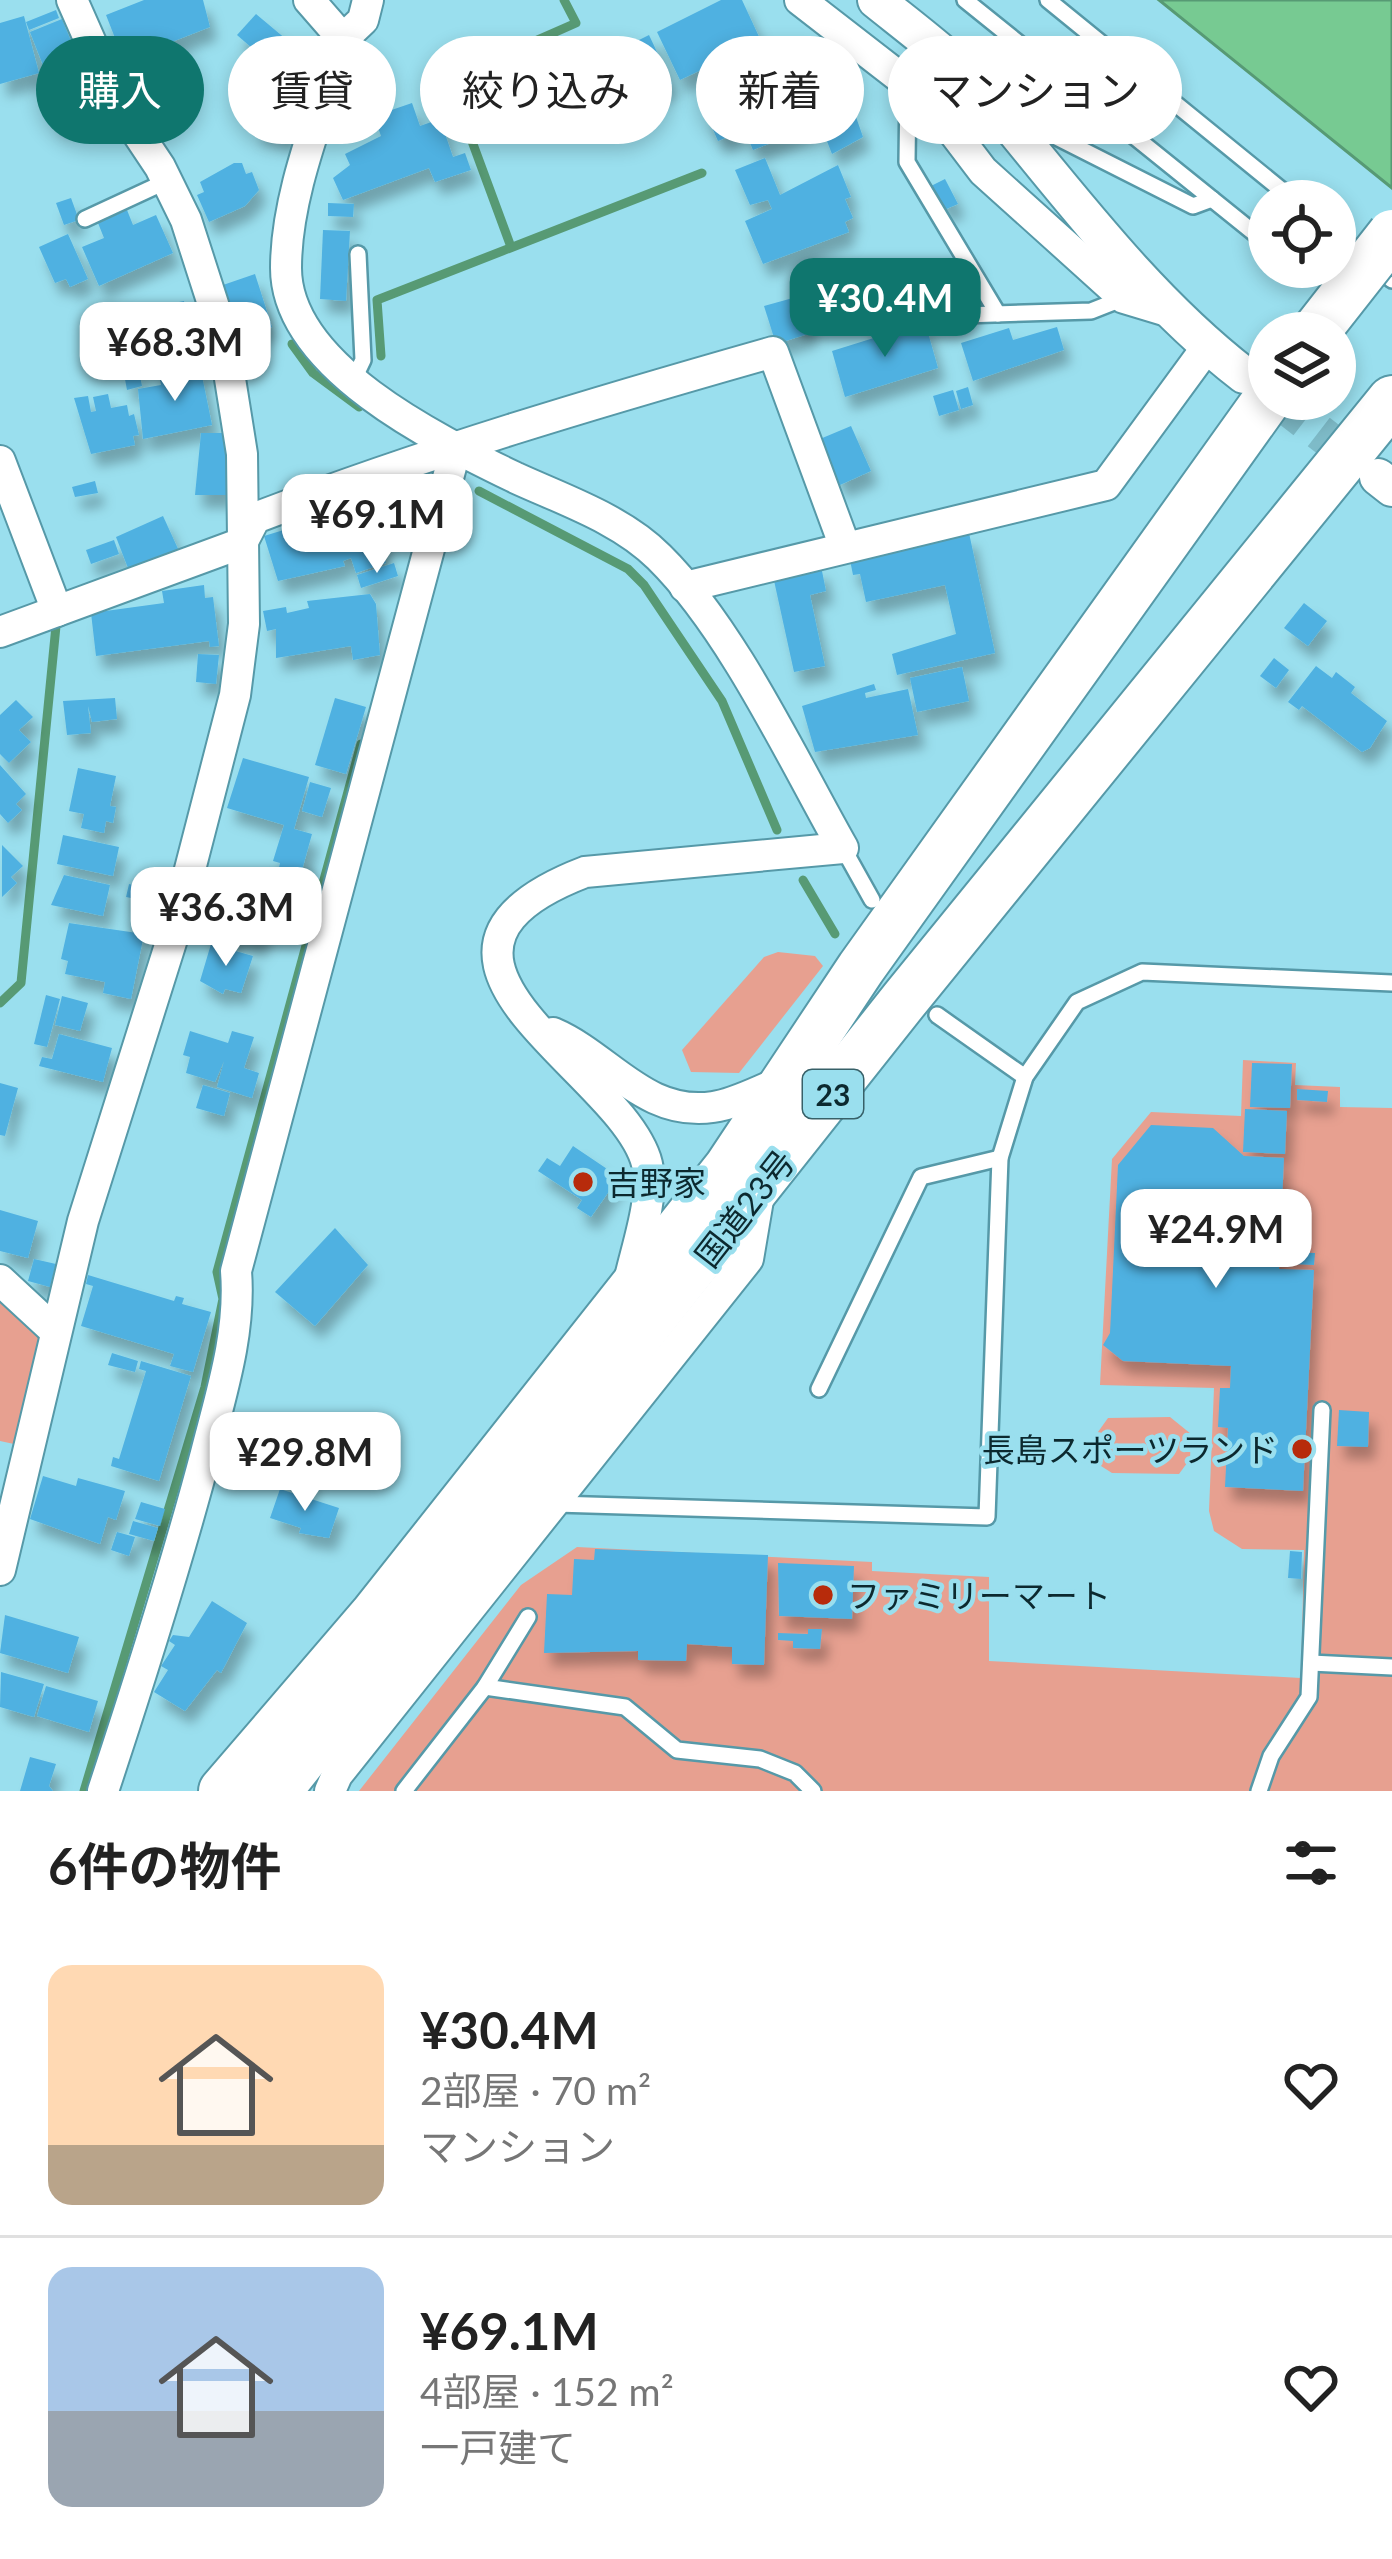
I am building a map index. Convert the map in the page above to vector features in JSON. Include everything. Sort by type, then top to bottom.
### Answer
[{"type":"highway","points":[[1332,312],[1392,234]]},
{"type":"highway","name":"国道23号","points":[[223,1791],[375,1614],[728,1168],[1248,399]]},
{"type":"highway","name":"国道23号","points":[[277,1791],[760,1189],[905,1000],[1392,400]]},
{"type":"street","points":[[0,1570],[14,1455],[172,939],[235,695],[244,624],[236,395],[192,239],[166,181],[118,104],[72,0]]},
{"type":"street","points":[[310,0],[340,36]]},
{"type":"street","points":[[346,36],[364,20],[368,0]]},
{"type":"street","points":[[800,0],[888,70]]},
{"type":"street","points":[[876,0],[917,36]]},
{"type":"street","points":[[312,144],[293,211],[286,270],[294,313],[316,350],[352,382],[456,448],[615,525],[657,555],[685,587],[751,685],[843,848],[585,872],[548,886],[514,914],[499,948],[509,991],[531,1023],[634,1134],[649,1167],[626,1300]]},
{"type":"street","points":[[962,144],[982,171],[1124,298],[1177,314]]},
{"type":"street","points":[[1023,144],[1177,314],[1248,379]]},
{"type":"street","points":[[685,587],[1106,485],[1208,346]]},
{"type":"street","points":[[0,632],[242,543],[255,518],[509,426],[772,352],[845,547]]},
{"type":"street","points":[[103,1791],[174,1571],[208,1444],[239,1310],[236,1271],[456,448]]},
{"type":"street","points":[[0,461],[57,611]]},
{"type":"street","points":[[531,1023],[573,1041],[657,1102],[684,1108],[717,1107],[788,1079]]},
{"type":"street","points":[[329,1786],[748,1259],[760,1189]]},
{"type":"street","points":[[0,1280],[54,1330]]},
{"type":"lane","points":[[965,0],[1248,227]]},
{"type":"lane","points":[[1048,0],[1269,180]]},
{"type":"lane","points":[[907,144],[907,162],[998,314]]},
{"type":"lane","points":[[1072,144],[1193,206],[1212,199]]},
{"type":"lane","points":[[85,219],[166,181]]},
{"type":"lane","points":[[1356,251],[1392,280]]},
{"type":"lane","points":[[352,382],[363,360],[358,254]]},
{"type":"lane","points":[[964,314],[1091,311],[1124,298]]},
{"type":"lane","points":[[843,848],[872,900]]},
{"type":"lane","points":[[554,1504],[987,1517],[1000,1158],[1025,1077],[1077,1002],[1142,972],[1392,983]]},
{"type":"lane","points":[[937,1015],[1025,1077]]},
{"type":"lane","points":[[819,1389],[922,1178],[1000,1158]]},
{"type":"lane","points":[[1258,1791],[1271,1756],[1309,1697],[1322,1410]]},
{"type":"lane","points":[[404,1791],[484,1687],[527,1617]]},
{"type":"lane","points":[[1311,1663],[1392,1666]]},
{"type":"lane","points":[[484,1687],[625,1707],[677,1750],[760,1759],[795,1773],[813,1791]]},
{"type":"shaded area","points":[[1159,0],[1392,0],[1392,188]]},
{"type":"shaded area","points":[[778,952],[815,956],[823,966],[739,1073],[691,1072],[682,1050],[764,957]]},
{"type":"shaded area","name":"長島スポーツランド","points":[[1243,1060],[1296,1063],[1295,1085],[1340,1087],[1340,1107],[1392,1108],[1392,1791],[359,1791],[521,1585],[577,1547],[872,1562],[872,1571],[989,1577],[989,1661],[1301,1678],[1304,1550],[1242,1549],[1214,1531],[1209,1511],[1214,1388],[1100,1385],[1112,1159],[1151,1112],[1241,1116]]},
{"type":"shaded area","points":[[0,1293],[41,1331],[14,1444],[0,1441]]},
{"type":"shaded area","points":[[1170,1417],[1191,1434],[1190,1459],[1179,1474],[1112,1473],[1101,1466],[1098,1432],[1108,1418]]},
{"type":"building","points":[[144,0],[203,0],[210,27],[187,36],[114,36],[106,15]]},
{"type":"building","points":[[721,0],[742,0],[759,36],[696,36],[696,72],[680,80],[672,63],[672,36],[657,32]]},
{"type":"building","points":[[56,10],[59,18],[29,30],[26,22]]},
{"type":"building","points":[[256,14],[282,36],[238,36]]},
{"type":"building","points":[[24,16],[36,74],[0,84],[0,23]]},
{"type":"building","points":[[62,19],[69,36],[36,36],[36,47],[30,32]]},
{"type":"building","points":[[412,103],[420,144],[449,144],[453,157],[465,153],[471,170],[435,182],[429,168],[343,200],[333,178],[350,165],[345,154],[365,144],[396,144],[396,108]]},
{"type":"building","points":[[828,144],[850,144],[832,154]]},
{"type":"building","points":[[765,158],[780,195],[838,165],[851,197],[845,199],[853,218],[845,222],[849,232],[763,264],[745,221],[772,209],[768,200],[750,205],[735,170]]},
{"type":"building","points":[[242,163],[246,174],[252,172],[259,190],[245,206],[209,222],[197,195],[204,192],[200,182]]},
{"type":"building","points":[[945,179],[958,204],[944,210],[931,186]]},
{"type":"building","points":[[71,198],[79,220],[64,225],[56,203]]},
{"type":"building","points":[[328,203],[354,204],[353,217],[328,216]]},
{"type":"building","points":[[127,210],[133,225],[156,215],[173,253],[99,286],[82,247],[104,238],[98,223]]},
{"type":"building","points":[[323,230],[350,231],[346,301],[320,299]]},
{"type":"building","points":[[68,234],[88,279],[70,287],[66,279],[55,283],[39,247]]},
{"type":"building","points":[[255,274],[272,327],[254,333],[250,319],[235,323],[223,285]]},
{"type":"building","points":[[800,296],[811,333],[776,344],[764,306]]},
{"type":"building","points":[[184,301],[185,307],[197,305],[205,347],[174,353],[164,305]]},
{"type":"building","points":[[163,308],[170,346],[145,351],[137,313]]},
{"type":"building","points":[[925,322],[938,368],[845,397],[832,351]]},
{"type":"building","points":[[1057,327],[1064,350],[973,381],[961,343],[1009,328],[1013,340]]},
{"type":"building","points":[[200,366],[212,425],[143,439],[138,389],[161,385],[159,374]]},
{"type":"building","points":[[139,371],[142,386],[127,390],[124,374]]},
{"type":"building","points":[[968,387],[973,405],[961,409],[956,391]]},
{"type":"building","points":[[953,390],[959,410],[939,416],[933,396]]},
{"type":"building","points":[[108,394],[111,408],[127,405],[129,416],[134,414],[139,435],[133,436],[135,445],[91,454],[74,398],[88,396],[91,412],[96,411],[93,397]]},
{"type":"building","points":[[851,426],[871,471],[840,485],[820,439]]},
{"type":"building","points":[[201,433],[228,433],[227,495],[195,495]]},
{"type":"building","points":[[95,481],[98,493],[75,497],[72,487]]},
{"type":"building","points":[[399,482],[409,503],[367,522],[357,501]]},
{"type":"building","points":[[356,508],[362,524],[355,528],[373,522],[386,563],[356,573],[351,558],[343,561],[345,566],[278,581],[264,536]]},
{"type":"building","points":[[163,516],[179,551],[128,568],[116,537]]},
{"type":"building","points":[[969,533],[995,653],[897,675],[892,654],[956,634],[945,585],[866,602],[860,574],[853,575],[850,560]]},
{"type":"building","points":[[114,540],[119,554],[91,564],[86,550]]},
{"type":"building","points":[[394,563],[398,576],[361,588],[357,575]]},
{"type":"building","points":[[821,566],[826,591],[810,595],[825,666],[794,672],[773,576]]},
{"type":"building","points":[[204,585],[205,598],[213,597],[219,646],[210,647],[209,641],[96,656],[91,613],[164,603],[162,591]]},
{"type":"building","points":[[370,594],[376,604],[380,655],[353,660],[351,646],[276,658],[276,629],[267,631],[263,611],[286,607],[287,613],[309,608],[307,601]]},
{"type":"building","points":[[1304,603],[1327,621],[1308,646],[1284,628]]},
{"type":"building","points":[[198,654],[219,655],[216,684],[196,682]]},
{"type":"building","points":[[1274,658],[1289,670],[1276,688],[1260,676]]},
{"type":"building","points":[[1316,666],[1332,678],[1336,672],[1355,687],[1351,693],[1387,721],[1370,748],[1362,752],[1302,706],[1299,710],[1288,702]]},
{"type":"building","points":[[962,667],[969,701],[917,712],[910,678]]},
{"type":"building","points":[[874,684],[876,690],[865,693],[866,698],[908,689],[918,735],[815,752],[802,706]]},
{"type":"building","points":[[115,698],[117,719],[92,722],[88,706],[91,733],[67,735],[63,701]]},
{"type":"building","points":[[335,698],[366,707],[346,774],[315,765]]},
{"type":"building","points":[[16,700],[33,717],[19,730],[31,742],[9,763],[0,754],[0,715]]},
{"type":"building","points":[[243,758],[309,777],[294,829],[312,834],[302,870],[292,867],[289,875],[278,872],[280,863],[273,861],[284,825],[227,808]]},
{"type":"building","points":[[0,765],[26,794],[16,804],[22,810],[8,823],[0,814]]},
{"type":"building","points":[[78,768],[116,776],[110,806],[116,807],[113,823],[106,821],[104,833],[81,828],[84,814],[69,811]]},
{"type":"building","points":[[310,782],[331,788],[322,817],[302,811]]},
{"type":"building","points":[[63,835],[119,847],[113,876],[57,864]]},
{"type":"building","points":[[2,845],[23,866],[11,877],[17,883],[2,897]]},
{"type":"building","points":[[64,875],[110,885],[103,916],[51,905]]},
{"type":"building","points":[[239,880],[276,891],[259,945],[223,935]]},
{"type":"building","points":[[129,884],[168,894],[161,927],[136,922],[141,900],[126,897]]},
{"type":"building","points":[[69,923],[144,934],[131,999],[103,993],[105,982],[65,974],[68,961],[61,959]]},
{"type":"building","points":[[211,944],[253,956],[241,993],[225,989],[223,994],[200,981]]},
{"type":"building","points":[[46,995],[60,999],[47,1047],[34,1044]]},
{"type":"building","points":[[62,996],[88,1003],[80,1031],[55,1025]]},
{"type":"building","points":[[190,1031],[228,1043],[232,1031],[254,1037],[244,1068],[259,1073],[252,1098],[217,1087],[224,1061],[215,1082],[186,1073],[190,1057],[183,1055]]},
{"type":"building","points":[[59,1034],[112,1048],[103,1082],[39,1066],[42,1057],[52,1059]]},
{"type":"building","points":[[1252,1063],[1292,1064],[1290,1108],[1250,1107]]},
{"type":"building","points":[[0,1083],[18,1088],[5,1136],[0,1135]]},
{"type":"building","points":[[203,1085],[230,1093],[224,1116],[196,1108]]},
{"type":"building","points":[[1297,1089],[1328,1091],[1327,1102],[1297,1100]]},
{"type":"building","points":[[1245,1109],[1287,1111],[1285,1154],[1243,1152]]},
{"type":"building","points":[[1151,1125],[1213,1128],[1244,1156],[1284,1158],[1279,1269],[1314,1270],[1303,1491],[1225,1487],[1228,1428],[1218,1427],[1220,1388],[1230,1388],[1231,1366],[1123,1361],[1103,1345],[1110,1333],[1118,1165]]},
{"type":"building","points":[[573,1146],[619,1177],[591,1217],[577,1208],[582,1200],[538,1171],[547,1158],[560,1166]]},
{"type":"building","points":[[0,1210],[38,1221],[28,1258],[0,1251]]},
{"type":"building","points":[[335,1228],[368,1265],[315,1326],[275,1292]]},
{"type":"building","points":[[1289,1252],[1315,1253],[1314,1265],[1288,1264]]},
{"type":"building","points":[[34,1259],[56,1264],[50,1287],[28,1281]]},
{"type":"building","points":[[88,1275],[174,1301],[176,1296],[184,1298],[182,1304],[211,1312],[193,1372],[170,1366],[174,1354],[81,1326],[93,1286],[86,1284]]},
{"type":"building","points":[[112,1353],[138,1361],[135,1372],[108,1365]]},
{"type":"building","points":[[141,1361],[191,1376],[159,1481],[111,1466],[113,1457],[119,1459],[146,1371],[139,1369]]},
{"type":"building","points":[[1339,1410],[1369,1412],[1368,1447],[1337,1446]]},
{"type":"building","points":[[43,1476],[76,1486],[78,1478],[125,1491],[116,1520],[108,1517],[100,1544],[30,1519]]},
{"type":"building","points":[[280,1489],[339,1508],[329,1538],[299,1533],[301,1528],[270,1518]]},
{"type":"building","points":[[141,1502],[165,1509],[160,1526],[135,1519]]},
{"type":"building","points":[[133,1521],[158,1528],[154,1541],[129,1534]]},
{"type":"building","points":[[117,1532],[135,1537],[129,1556],[111,1550]]},
{"type":"building","points":[[595,1549],[768,1555],[764,1665],[732,1664],[732,1647],[687,1644],[686,1661],[638,1660],[638,1651],[544,1653],[547,1594],[572,1595],[574,1559],[594,1560]]},
{"type":"building","points":[[1290,1551],[1302,1552],[1301,1579],[1288,1578]]},
{"type":"building","points":[[778,1563],[854,1566],[852,1619],[779,1616]]},
{"type":"building","points":[[212,1601],[247,1623],[221,1673],[217,1670],[185,1711],[154,1692],[168,1670],[161,1666],[175,1645],[169,1641],[173,1635],[189,1637]]},
{"type":"building","points":[[5,1615],[79,1637],[68,1673],[0,1653]]},
{"type":"building","points":[[808,1629],[822,1629],[820,1649],[793,1648],[793,1641],[778,1640],[778,1633],[808,1634]]},
{"type":"building","points":[[1,1672],[44,1684],[34,1717],[0,1707]]},
{"type":"building","points":[[46,1686],[98,1701],[89,1732],[37,1716]]},
{"type":"building","points":[[30,1757],[56,1764],[49,1786],[53,1791],[20,1791]]},
{"type":"waterway","points":[[511,247],[449,79],[576,23],[564,0]]},
{"type":"waterway","points":[[381,356],[377,300],[702,173]]},
{"type":"waterway","points":[[292,344],[313,373],[359,407]]},
{"type":"waterway","points":[[479,491],[628,569],[644,585],[722,701],[777,830]]},
{"type":"waterway","points":[[0,1003],[21,983],[56,626]]},
{"type":"waterway","points":[[84,1791],[205,1387],[223,1299],[217,1272],[361,744]]},
{"type":"waterway","points":[[803,880],[835,934]]},
{"type":"tunnel","points":[[1303,420],[1368,470]]},
{"type":"place","name":"吉野家","points":[[583,1182]]},
{"type":"place","name":"長島スポーツランド","points":[[1302,1449]]},
{"type":"place","name":"ファミリーマート","points":[[823,1595]]}]
